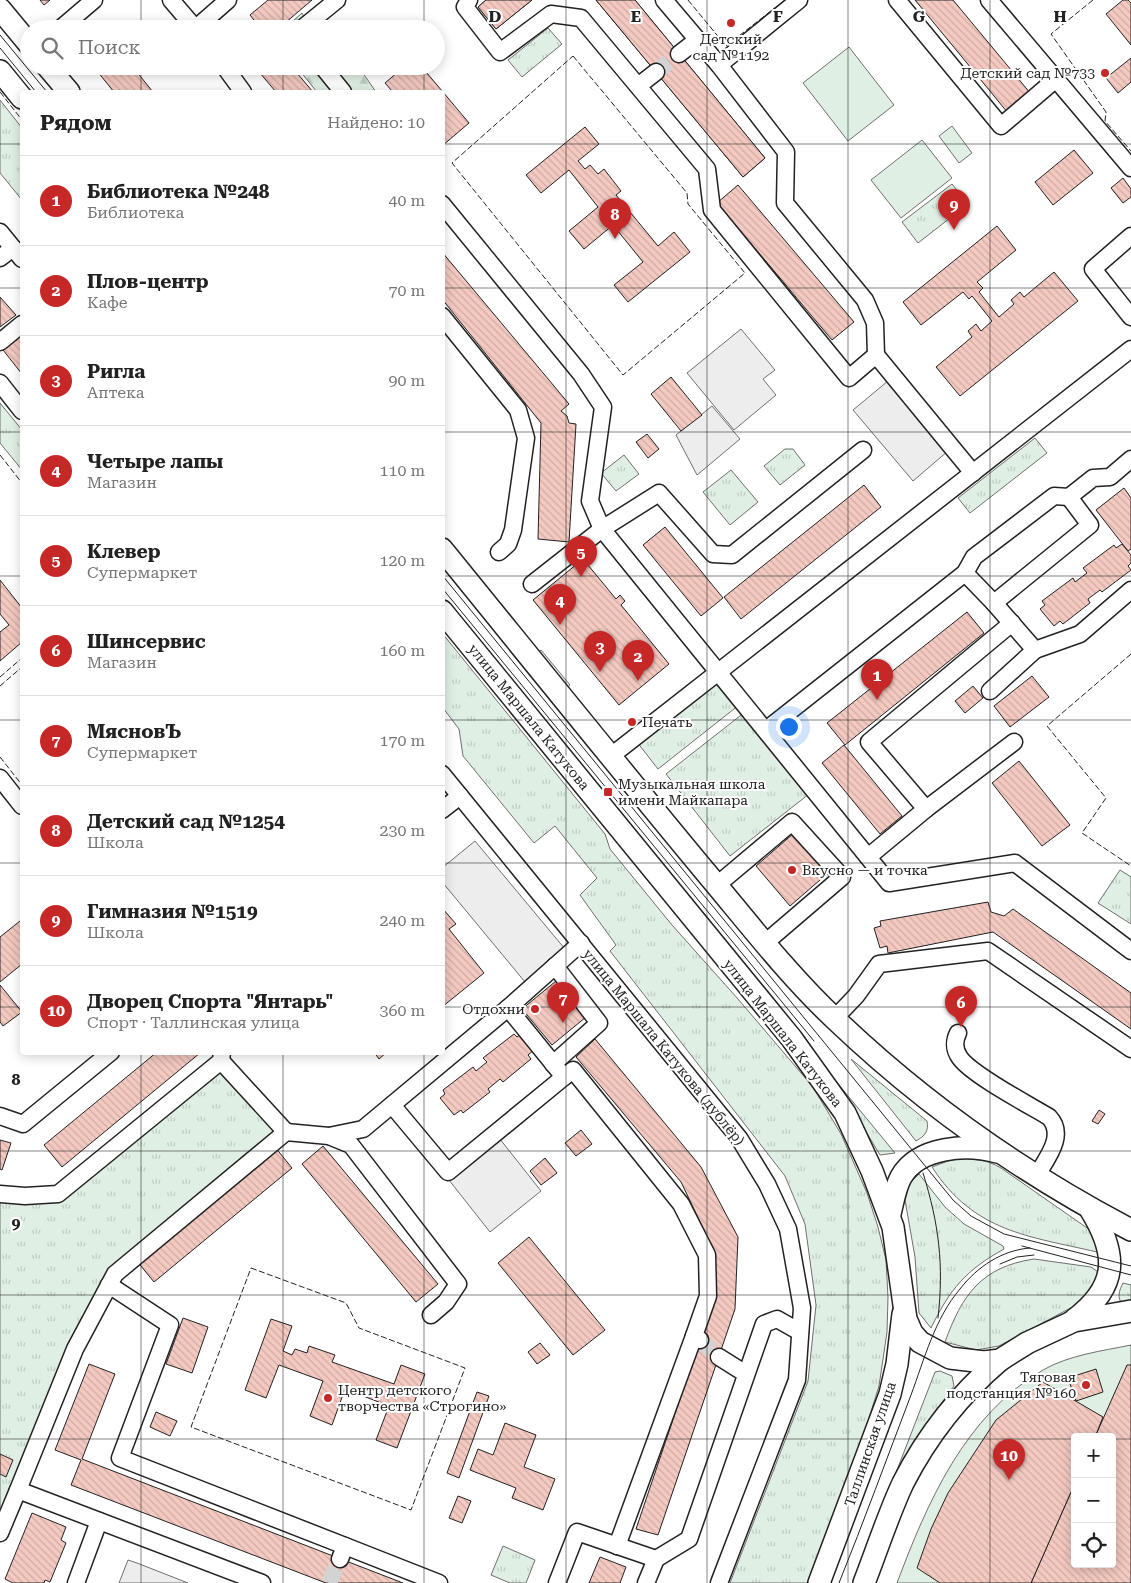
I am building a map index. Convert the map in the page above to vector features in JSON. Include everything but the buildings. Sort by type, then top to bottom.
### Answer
[{"type":"main road","points":[[0,9],[20,33]]},
{"type":"main road","points":[[0,71],[20,96]]},
{"type":"main road","points":[[55,75],[67,90]]},
{"type":"main road","points":[[445,554],[764,943],[834,1019],[909,1086],[1006,1155],[1090,1208],[1131,1230]]},
{"type":"main road","name":"улица Маршала Катукова","points":[[445,616],[822,1079],[844,1113],[858,1140],[890,1214],[897,1243],[903,1301],[912,1332],[929,1348],[950,1358],[968,1362],[1000,1360],[1027,1343],[1074,1321],[1131,1311]]},
{"type":"main road","points":[[890,1214],[894,1194],[902,1176],[920,1159],[945,1150],[962,1148],[985,1149],[1006,1155]]},
{"type":"main road","points":[[1074,1321],[1092,1307],[1106,1284],[1109,1270],[1110,1261],[1107,1238],[1090,1208]]},
{"type":"main road","name":"Таллинская улица","points":[[819,1583],[890,1394],[902,1326],[903,1301]]},
{"type":"main road","points":[[864,1583],[900,1490],[921,1451],[943,1419],[963,1395],[1000,1360]]},
{"type":"street","points":[[71,20],[94,0]]},
{"type":"street","points":[[171,0],[188,20]]},
{"type":"street","points":[[205,20],[228,0]]},
{"type":"street","points":[[312,20],[337,0]]},
{"type":"street","points":[[469,0],[465,7],[500,52],[551,14],[581,18],[706,169],[712,210],[849,378],[876,355]]},
{"type":"street","points":[[664,0],[719,65],[786,152],[785,203],[865,300],[875,324],[876,355],[973,473]]},
{"type":"street","points":[[719,65],[799,0]]},
{"type":"street","points":[[897,0],[1001,126],[1056,80]]},
{"type":"street","points":[[989,0],[1131,168]]},
{"type":"street","points":[[679,54],[697,40]]},
{"type":"street","points":[[638,86],[656,72]]},
{"type":"street","points":[[231,75],[242,90]]},
{"type":"street","points":[[330,75],[342,90]]},
{"type":"street","points":[[445,208],[580,374],[603,407],[590,501],[602,529],[889,883],[1015,864],[1131,951]]},
{"type":"street","points":[[0,232],[18,254],[0,258]]},
{"type":"street","points":[[1131,236],[1093,269],[1131,317]]},
{"type":"street","points":[[445,320],[518,410],[526,438],[513,530],[508,544],[499,552]]},
{"type":"street","points":[[0,342],[20,326]]},
{"type":"street","points":[[611,756],[1131,349]]},
{"type":"street","points":[[0,384],[20,409]]},
{"type":"street","points":[[532,584],[602,529],[659,493],[713,554],[732,555],[863,450]]},
{"type":"street","points":[[766,730],[965,573],[974,557],[1054,496],[1069,497],[1094,478],[1110,477],[1131,459]]},
{"type":"street","points":[[994,603],[1090,525],[1069,497]]},
{"type":"street","points":[[965,573],[1035,650]]},
{"type":"street","points":[[990,691],[1035,650],[1080,634],[1131,590]]},
{"type":"street","points":[[926,808],[869,742],[1012,623]]},
{"type":"street","points":[[868,857],[926,808],[1014,742]]},
{"type":"street","points":[[0,778],[20,803]]},
{"type":"street","name":"улица Маршала Катукова (дублёр)","points":[[445,778],[739,1138],[767,1184],[788,1229],[802,1308],[797,1380],[719,1583]]},
{"type":"street","points":[[445,808],[460,796]]},
{"type":"street","points":[[717,885],[792,822],[842,877],[764,943]]},
{"type":"street","points":[[0,1194],[25,1196],[58,1194],[221,1057],[286,1132],[329,1136],[364,1129],[581,944]]},
{"type":"street","points":[[834,1019],[856,996],[879,964],[988,951],[1131,1049]]},
{"type":"street","points":[[553,1064],[599,1022],[555,966]]},
{"type":"street","points":[[508,1008],[564,1077]]},
{"type":"street","points":[[958,1033],[955,1040],[956,1050],[967,1065],[1049,1117],[1054,1123],[1056,1141],[1037,1175]]},
{"type":"street","points":[[0,1116],[23,1124],[107,1055]]},
{"type":"street","points":[[392,1105],[448,1172],[573,1070],[681,1204],[707,1255],[708,1296],[697,1338],[617,1546]]},
{"type":"street","points":[[0,1533],[75,1349],[115,1274],[286,1132]]},
{"type":"street","points":[[329,1136],[351,1145],[458,1284],[446,1302],[432,1315]]},
{"type":"street","points":[[109,1286],[170,1325],[120,1458],[342,1552],[439,1583]]},
{"type":"street","points":[[646,1583],[656,1559],[689,1539],[764,1324],[777,1320],[800,1332]]},
{"type":"street","points":[[719,1357],[746,1374]]},
{"type":"street","points":[[18,1490],[262,1583]]},
{"type":"street","points":[[76,1583],[99,1521]]},
{"type":"street","points":[[557,1583],[577,1532],[656,1559]]},
{"type":"green space","points":[[302,13],[306,20],[294,20]]},
{"type":"green space","points":[[548,28],[562,44],[522,77],[508,60]]},
{"type":"green space","points":[[849,47],[894,105],[848,141],[803,83]]},
{"type":"green space","points":[[303,75],[364,75],[375,90],[315,90]]},
{"type":"green space","points":[[0,100],[20,125],[20,198],[0,173]]},
{"type":"green space","points":[[952,126],[972,153],[959,163],[939,136]]},
{"type":"green space","points":[[922,140],[952,178],[901,218],[871,180]]},
{"type":"green space","points":[[952,184],[968,204],[918,243],[902,222]]},
{"type":"green space","points":[[0,403],[20,428],[20,468],[0,443]]},
{"type":"green space","points":[[1035,438],[1047,453],[970,513],[958,498]]},
{"type":"green space","points":[[785,449],[793,449],[805,465],[780,485],[764,466]]},
{"type":"green space","points":[[624,455],[639,474],[616,491],[601,473]]},
{"type":"green space","points":[[731,470],[758,502],[730,525],[703,492]]},
{"type":"green space","points":[[445,637],[605,834],[610,849],[672,925],[813,1087],[841,1134],[867,1193],[886,1260],[887,1332],[879,1386],[863,1437],[807,1583],[730,1583],[808,1381],[816,1305],[805,1224],[785,1176],[610,951],[616,945],[580,895],[597,878],[555,826],[534,843],[463,756],[459,729],[445,711]]},
{"type":"green space","points":[[714,680],[739,705],[658,769],[637,742]]},
{"type":"green space","points":[[745,712],[809,794],[730,856],[666,774]]},
{"type":"green space","points":[[1120,870],[1131,877],[1131,924],[1098,903]]},
{"type":"green space","points":[[851,1059],[927,1121],[927,1130],[922,1137],[916,1141]]},
{"type":"green space","points":[[221,1061],[286,1132],[115,1274],[0,1517],[0,1194],[58,1194]]},
{"type":"green space","points":[[835,1080],[895,1153],[880,1155]]},
{"type":"green space","points":[[956,1158],[985,1161],[1001,1168],[1090,1230],[1098,1242],[1097,1252],[1026,1235],[1004,1228],[984,1218],[948,1189],[932,1167]]},
{"type":"green space","points":[[919,1174],[945,1207],[964,1224],[1003,1246],[1004,1249],[979,1265],[960,1282],[945,1302],[931,1328],[919,1313],[915,1257],[905,1200],[909,1184]]},
{"type":"green space","points":[[1034,1259],[1091,1267],[1098,1272],[1095,1286],[1080,1303],[999,1346],[976,1350],[945,1342],[959,1310],[976,1286],[987,1276],[1000,1269]]},
{"type":"green space","points":[[1123,1283],[1131,1285],[1131,1303],[1122,1304],[1119,1299]]},
{"type":"green space","points":[[1131,1345],[1131,1583],[897,1583],[936,1492],[970,1436],[992,1411],[1016,1389],[1043,1370],[1075,1357]]},
{"type":"green space","points":[[940,1371],[952,1376],[954,1386],[921,1431],[897,1470],[935,1372]]},
{"type":"green space","points":[[503,1546],[535,1560],[526,1583],[510,1583],[491,1575]]},
{"type":"shaded area","points":[[741,329],[775,370],[763,379],[776,395],[734,430],[687,373]]},
{"type":"shaded area","points":[[888,381],[948,451],[913,481],[853,410]]},
{"type":"shaded area","points":[[712,406],[740,439],[697,475],[676,435]]},
{"type":"shaded area","points":[[541,650],[570,685],[565,689],[536,654]]},
{"type":"shaded area","points":[[475,841],[565,949],[525,982],[445,885],[445,866]]},
{"type":"shaded area","points":[[492,1129],[541,1191],[490,1232],[441,1170]]},
{"type":"shaded area","points":[[128,1560],[137,1563],[188,1583],[119,1583]]},
{"type":"tunnel","points":[[656,72],[679,54]]},
{"type":"tunnel","points":[[700,1340],[719,1357]]},
{"type":"tunnel","points":[[329,1583],[340,1559]]},
{"type":"tram line","points":[[0,35],[20,59]]},
{"type":"tram line","points":[[0,48],[20,72]]},
{"type":"tram line","points":[[22,75],[34,90]]},
{"type":"tram line","points":[[33,75],[45,90]]},
{"type":"tram line","points":[[445,579],[953,1200],[971,1216],[1004,1234],[1131,1266]]},
{"type":"tram line","points":[[445,592],[814,1041]]},
{"type":"tram line","points":[[923,1173],[933,1210],[939,1245],[940,1299],[938,1318]]},
{"type":"tram line","points":[[1022,1246],[1131,1275]]},
{"type":"tram line","points":[[839,1583],[931,1340],[951,1300],[974,1274],[991,1261],[1010,1252],[1030,1248]]},
{"type":"tram line","points":[[1000,1264],[1017,1257],[1034,1255]]},
{"type":"fence","points":[[688,0],[726,46],[785,0]]},
{"type":"fence","points":[[1093,0],[1051,34],[1106,112],[1105,121],[1131,151]]},
{"type":"fence","points":[[573,56],[687,193],[688,204],[745,273],[623,375],[452,163],[573,56]]},
{"type":"fence","points":[[0,92],[20,117]]},
{"type":"fence","points":[[0,455],[20,480]]},
{"type":"fence","points":[[1131,654],[1047,726],[1106,798],[1082,833],[1131,866]]},
{"type":"fence","points":[[0,677],[20,660]]},
{"type":"fence","points":[[0,686],[20,669]]},
{"type":"fence","points":[[0,757],[20,782]]},
{"type":"fence","points":[[251,1268],[346,1303],[359,1328],[465,1368],[411,1510],[191,1427],[251,1268]]},
{"type":"place","name":"Детский сад №1192","points":[[731,23]]},
{"type":"place","name":"Детский сад №733","points":[[1105,73]]},
{"type":"place","name":"Гимназия №1519","points":[[954,230]]},
{"type":"place","name":"Детский сад №1254","points":[[615,239]]},
{"type":"place","name":"Клевер","points":[[581,577]]},
{"type":"place","name":"Четыре лапы","points":[[560,625]]},
{"type":"place","name":"Ригла","points":[[600,672]]},
{"type":"place","name":"Плов-центр","points":[[638,681]]},
{"type":"place","name":"Библиотека №248","points":[[877,700]]},
{"type":"place","name":"Печать","points":[[632,722]]},
{"type":"place","name":"Музыкальная школа имени Майкапара","points":[[608,792]]},
{"type":"place","name":"Вкусно — и точка","points":[[792,870]]},
{"type":"place","name":"Отдохни","points":[[535,1009]]},
{"type":"place","name":"МясновЪ","points":[[563,1023]]},
{"type":"place","name":"Шинсервис","points":[[961,1027]]},
{"type":"place","name":"Тяговая подстанция №160","points":[[1086,1385]]},
{"type":"place","name":"Центр детского творчества «Строгино»","points":[[328,1398]]},
{"type":"place","name":"Дворец Спорта \"Янтарь\"","points":[[1009,1480]]}]
